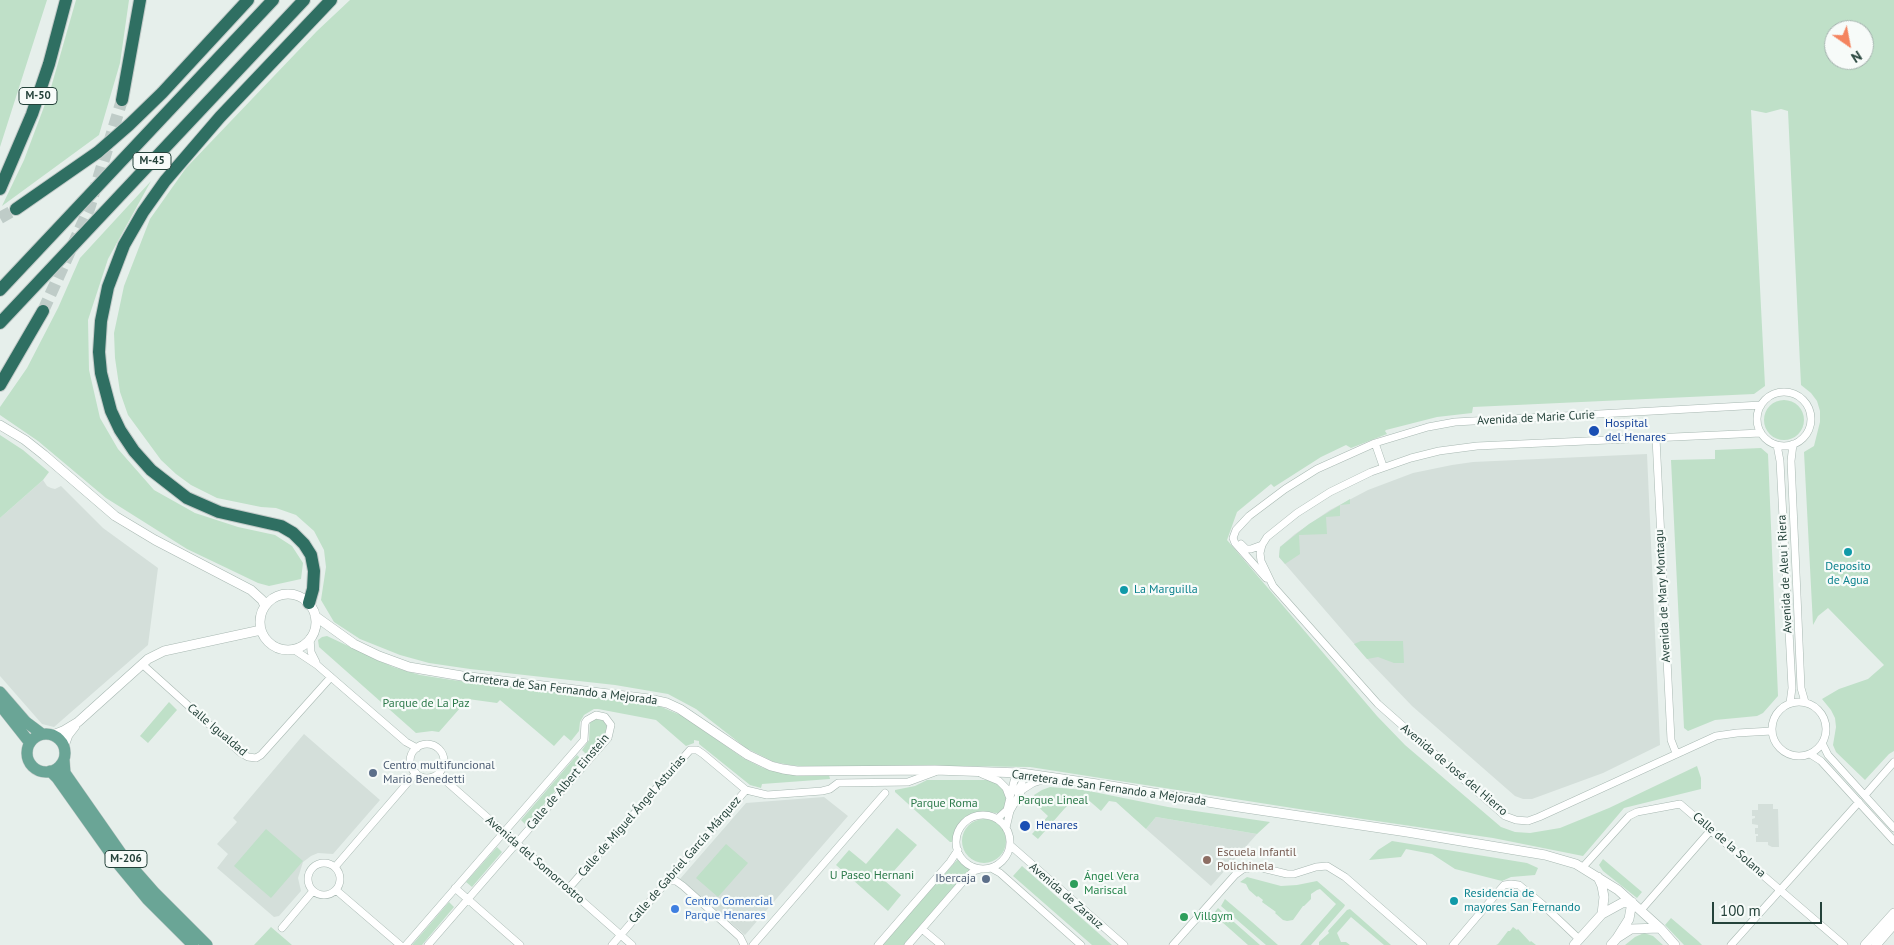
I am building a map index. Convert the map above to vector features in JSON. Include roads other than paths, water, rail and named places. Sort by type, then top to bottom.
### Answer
[{"type":"highway","name":"M-50","points":[[0,189],[32,114],[49,64],[66,0]]},
{"type":"highway","points":[[122,100],[140,0]]},
{"type":"highway","points":[[16,209],[98,152],[129,125],[162,93],[248,0]]},
{"type":"highway","name":"M-45","points":[[0,290],[272,0]]},
{"type":"highway","name":"M-45","points":[[0,323],[304,0]]},
{"type":"highway","points":[[309,603],[313,589],[314,571],[311,556],[304,544],[293,533],[281,526],[219,512],[187,498],[151,470],[134,451],[120,430],[111,411],[101,373],[99,352],[101,321],[108,287],[124,245],[143,212],[165,180],[220,117],[331,0]]},
{"type":"highway","points":[[0,385],[43,311]]},
{"type":"main road","points":[[0,692],[26,722],[59,739],[64,746]]},
{"type":"main road","points":[[0,705],[30,743],[35,737],[47,734]]},
{"type":"main road","name":"M-206","points":[[30,743],[27,752],[31,764],[37,770],[50,771],[57,778],[118,864],[147,899],[193,945]]},
{"type":"main road","name":"M-206","points":[[64,746],[65,772],[125,859],[154,892],[207,945]]},
{"type":"main road","points":[[50,771],[58,767],[64,760]]},
{"type":"street","points":[[1783,392],[1797,396],[1803,400],[1810,414],[1809,429],[1800,441],[1793,444],[1777,445],[1765,438],[1761,433],[1757,419],[1761,405],[1766,399],[1783,392]]},
{"type":"street","name":"Avenida de Marie Curie","points":[[1236,530],[1249,516],[1285,489],[1335,459],[1375,443],[1428,427],[1456,422],[1761,405]]},
{"type":"street","points":[[0,425],[31,445],[96,501],[122,520],[155,540],[251,590],[276,597]]},
{"type":"street","name":"Avenida de Marie Curie","points":[[1262,545],[1268,537],[1297,513],[1330,492],[1383,466],[1430,454],[1477,446],[1761,433]]},
{"type":"street","name":"Avenida de Mary Montagu","points":[[1656,438],[1671,740],[1676,753]]},
{"type":"street","points":[[1375,443],[1383,466]]},
{"type":"street","name":"Avenida de Aleu i Riera","points":[[1793,444],[1791,461],[1801,688],[1805,702]]},
{"type":"street","name":"Avenida de Aleu i Riera","points":[[1777,445],[1792,688],[1790,703]]},
{"type":"street","points":[[1236,530],[1237,537],[1246,549],[1262,545]]},
{"type":"street","points":[[1236,530],[1233,538],[1235,543],[1272,584]]},
{"type":"street","points":[[1262,545],[1261,561],[1272,584]]},
{"type":"street","name":"Avenida de José del Hierro","points":[[1272,584],[1378,704],[1505,816],[1528,821],[1539,817],[1716,736],[1737,732],[1772,731]]},
{"type":"street","points":[[251,590],[262,600],[265,606]]},
{"type":"street","points":[[312,636],[303,645],[293,649],[283,649],[274,645],[266,639],[261,630],[262,613],[265,606],[283,594],[294,595],[309,603],[316,622],[312,636],[311,652],[317,665]]},
{"type":"street","name":"Carretera de San Fernando a Mejorada","points":[[315,616],[354,644]]},
{"type":"street","points":[[47,734],[63,731],[78,722],[142,664],[164,651],[261,630]]},
{"type":"street","name":"Carretera de San Fernando a Mejorada","points":[[312,636],[326,632],[396,663],[429,671],[649,699],[667,703],[680,709],[748,755],[770,766],[783,769],[797,771],[940,770],[1022,773],[1545,855],[1570,862],[1598,876],[1641,910],[1675,945]]},
{"type":"street","points":[[293,649],[317,665],[415,750]]},
{"type":"street","name":"Calle Igualdad","points":[[142,664],[240,751],[248,757],[256,758],[261,755],[331,677]]},
{"type":"street","points":[[1805,702],[1814,706],[1824,718],[1826,731],[1822,743],[1810,754],[1794,756],[1784,752],[1774,741],[1772,731],[1776,714],[1790,703],[1805,702]]},
{"type":"street","name":"Calle de Albert Einstein","points":[[406,945],[584,740],[585,723],[587,720],[596,715],[608,719],[612,729],[608,738],[428,945]]},
{"type":"street","points":[[64,746],[68,736],[78,722]]},
{"type":"street","points":[[1822,743],[1828,755],[1894,828]]},
{"type":"street","points":[[429,744],[434,745],[441,751],[444,760],[438,774],[427,777],[416,773],[411,763],[415,750],[429,744]]},
{"type":"street","name":"Calle de Miguel Ángel Asturias","points":[[568,889],[690,750],[697,750],[703,754],[746,790]]},
{"type":"street","points":[[1810,754],[1821,761],[1894,841]]},
{"type":"street","points":[[1864,795],[1894,762]]},
{"type":"street","name":"Calle de Gabriel García Márquez","points":[[612,945],[746,790],[767,795],[822,791],[830,789],[838,783],[908,782],[940,770]]},
{"type":"street","points":[[972,772],[990,776],[999,781],[1006,788],[1012,802]]},
{"type":"street","points":[[335,867],[416,773]]},
{"type":"street","points":[[997,819],[1005,813],[1012,802],[1022,783],[1022,773]]},
{"type":"street","name":"Avenida del Somorrostro","points":[[438,774],[632,945]]},
{"type":"street","points":[[1006,829],[1012,802],[1027,786],[1052,777]]},
{"type":"street","points":[[753,945],[886,793]]},
{"type":"street","points":[[1731,945],[1859,802]]},
{"type":"street","name":"Calle de la Solana","points":[[1582,868],[1629,816],[1637,812],[1680,804],[1844,945]]},
{"type":"street","points":[[908,945],[966,877],[974,871],[991,868],[1004,859],[1010,845],[1010,837],[1006,829],[997,819],[982,815],[966,821],[957,835],[958,850],[965,862],[981,869]]},
{"type":"street","points":[[1641,910],[1711,830]]},
{"type":"street","name":"Avenida de Zarauz","points":[[1010,845],[1124,945]]},
{"type":"street","points":[[878,945],[958,850]]},
{"type":"street","points":[[323,862],[335,867],[340,878],[336,890],[323,895],[313,891],[308,879],[311,869],[323,862]]},
{"type":"street","points":[[1173,945],[1235,875],[1248,868],[1258,867],[1294,874],[1316,867],[1327,866],[1341,874],[1424,945]]},
{"type":"street","points":[[991,868],[1000,873],[1081,945]]},
{"type":"street","points":[[1598,876],[1604,897],[1602,914]]},
{"type":"street","points":[[667,881],[676,882],[683,886],[740,936],[744,945]]},
{"type":"street","points":[[1453,945],[1504,886],[1511,884],[1518,885],[1542,904],[1577,942],[1602,914],[1622,903],[1632,902],[1629,919],[1614,941]]},
{"type":"street","points":[[455,888],[520,945]]},
{"type":"street","points":[[336,890],[400,945]]},
{"type":"street","points":[[282,928],[313,891]]},
{"type":"street","points":[[1865,945],[1894,913]]},
{"type":"street","points":[[1876,945],[1894,924]]},
{"type":"street","points":[[1614,941],[1636,928],[1660,928]]},
{"type":"street","points":[[922,929],[941,945]]},
{"type":"tunnel","points":[[43,311],[89,209],[122,100]]},
{"type":"tunnel","points":[[0,218],[16,209]]},
{"type":"place","name":"Hospital del Henares","points":[[1594,431]]},
{"type":"place","name":"Deposito de Agua","points":[[1848,552]]},
{"type":"place","name":"La Marguilla","points":[[1124,590]]},
{"type":"place","name":"Centro multifuncional Mario Benedetti","points":[[373,773]]},
{"type":"place","name":"Henares","points":[[1025,826]]},
{"type":"place","name":"Escuela Infantil Polichinela","points":[[1207,860]]},
{"type":"place","name":"Ibercaja","points":[[986,879]]},
{"type":"place","name":"Ángel Vera Mariscal","points":[[1074,884]]},
{"type":"place","name":"Residencia de mayores San Fernando","points":[[1454,901]]},
{"type":"place","name":"Centro Comercial Parque Henares","points":[[675,909]]},
{"type":"place","name":"Villgym","points":[[1184,917]]},
{"type":"park label","name":"Parque de La Paz","points":[[426,704]]},
{"type":"park label","name":"Parque Lineal","points":[[1053,801]]},
{"type":"park label","name":"Parque Roma","points":[[944,804]]},
{"type":"park label","name":"U Paseo Hernani","points":[[872,876]]}]
